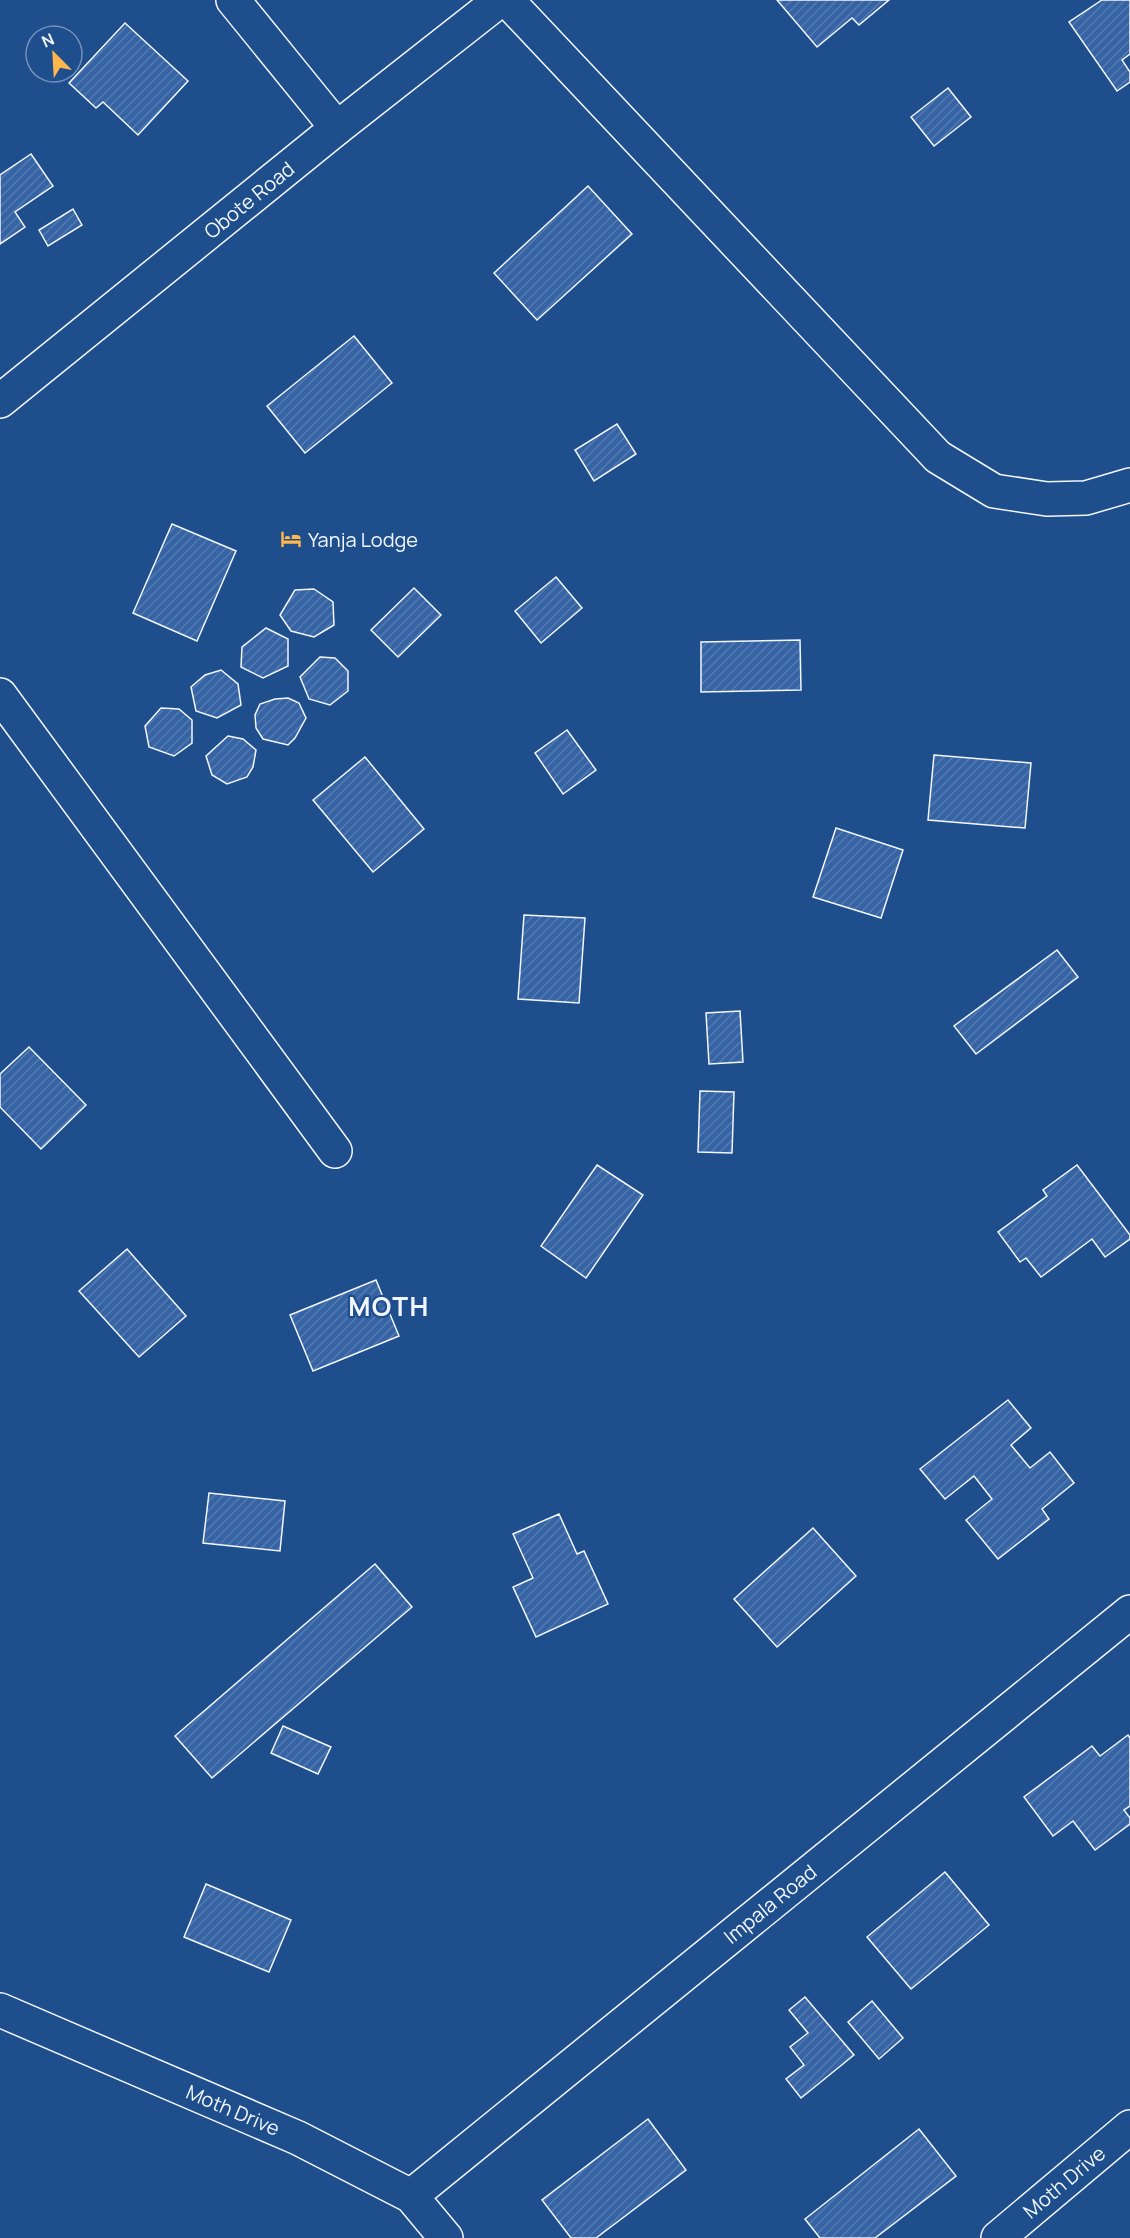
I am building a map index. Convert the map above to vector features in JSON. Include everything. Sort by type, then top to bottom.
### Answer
[{"type":"street","points":[[233,0],[337,128]]},
{"type":"street","name":"Obote Road","points":[[0,401],[337,128],[500,0]]},
{"type":"street","points":[[507,0],[938,457],[994,491],[1047,499],[1086,498],[1130,485]]},
{"type":"street","points":[[0,695],[335,1151]]},
{"type":"street","name":"Impala Road","points":[[411,2196],[1130,1612]]},
{"type":"street","name":"Moth Drive","points":[[0,2010],[298,2138],[411,2196],[446,2238]]},
{"type":"street","name":"Moth Drive","points":[[998,2238],[1130,2127]]},
{"type":"building","points":[[777,0],[889,0],[859,25],[852,18],[817,47]]},
{"type":"building","points":[[1102,0],[1130,0],[1130,54],[1122,60],[1130,72],[1130,82],[1117,91],[1069,22]]},
{"type":"building","points":[[125,23],[188,81],[138,135],[103,102],[96,108],[70,84],[84,84],[84,67]]},
{"type":"building","points":[[948,88],[971,117],[934,146],[911,117]]},
{"type":"building","points":[[31,154],[53,186],[15,212],[25,227],[0,244],[0,175]]},
{"type":"building","points":[[588,186],[632,234],[537,320],[494,273]]},
{"type":"building","points":[[73,209],[82,225],[48,246],[39,230]]},
{"type":"building","points":[[354,336],[392,383],[305,453],[267,406]]},
{"type":"building","points":[[617,424],[636,454],[594,481],[575,450]]},
{"type":"building","points":[[172,524],[236,551],[197,641],[133,613]]},
{"type":"building","points":[[556,577],[582,608],[541,643],[515,611]]},
{"type":"building","points":[[414,588],[441,615],[398,657],[371,630]]},
{"type":"building","points":[[314,589],[333,602],[334,625],[314,637],[291,631],[280,615],[295,590]]},
{"type":"building","points":[[266,628],[288,639],[288,666],[263,678],[241,667],[242,647]]},
{"type":"building","points":[[800,640],[801,690],[701,692],[701,642]]},
{"type":"building","points":[[320,657],[335,658],[348,671],[348,691],[330,705],[309,699],[300,677]]},
{"type":"building","points":[[221,670],[238,684],[241,705],[217,718],[196,711],[191,687],[205,675]]},
{"type":"building","points":[[288,698],[299,703],[306,718],[295,738],[288,745],[263,739],[256,728],[255,715],[260,704]]},
{"type":"building","points":[[161,708],[179,709],[192,720],[192,743],[174,756],[149,747],[145,726]]},
{"type":"building","points":[[567,730],[596,770],[563,794],[535,753]]},
{"type":"building","points":[[228,736],[243,739],[256,750],[253,767],[247,777],[227,784],[212,775],[206,756]]},
{"type":"building","points":[[934,755],[1031,763],[1025,828],[928,820]]},
{"type":"building","points":[[365,757],[424,829],[373,872],[313,800]]},
{"type":"building","points":[[836,828],[903,850],[881,918],[813,897]]},
{"type":"building","points":[[524,915],[585,918],[579,1003],[518,999]]},
{"type":"building","points":[[1057,950],[1078,977],[976,1054],[954,1026]]},
{"type":"building","points":[[740,1011],[743,1062],[709,1064],[706,1013]]},
{"type":"building","points":[[29,1047],[86,1105],[41,1149],[0,1107],[0,1074]]},
{"type":"building","points":[[700,1091],[734,1092],[732,1153],[698,1152]]},
{"type":"building","points":[[597,1165],[643,1195],[586,1278],[541,1246]]},
{"type":"building","points":[[1077,1165],[1130,1235],[1130,1239],[1105,1257],[1092,1239],[1041,1277],[1026,1258],[1020,1262],[998,1232],[1047,1196],[1043,1190]]},
{"type":"building","points":[[127,1249],[186,1316],[139,1357],[79,1291]]},
{"type":"building","points":[[376,1280],[399,1336],[313,1371],[290,1315]]},
{"type":"building","points":[[1008,1400],[1031,1428],[1011,1445],[1030,1468],[1050,1452],[1074,1483],[1042,1509],[1049,1519],[998,1559],[966,1520],[992,1499],[974,1476],[945,1499],[920,1469]]},
{"type":"building","points":[[209,1493],[285,1501],[280,1551],[203,1543]]},
{"type":"building","points":[[559,1514],[577,1554],[584,1551],[608,1604],[536,1637],[513,1587],[533,1578],[513,1534]]},
{"type":"building","points":[[813,1528],[856,1576],[777,1647],[734,1599]]},
{"type":"building","points":[[375,1564],[412,1607],[212,1778],[175,1736]]},
{"type":"building","points":[[283,1726],[331,1747],[318,1774],[271,1753]]},
{"type":"building","points":[[1128,1735],[1130,1738],[1130,1806],[1124,1810],[1130,1818],[1130,1824],[1095,1850],[1073,1821],[1053,1836],[1024,1797],[1092,1746],[1100,1756]]},
{"type":"building","points":[[945,1872],[989,1925],[911,1989],[867,1937]]},
{"type":"building","points":[[206,1884],[291,1920],[269,1972],[184,1937]]},
{"type":"building","points":[[805,1997],[854,2055],[801,2098],[786,2079],[804,2065],[790,2047],[808,2033],[789,2010]]},
{"type":"building","points":[[872,2001],[903,2038],[879,2059],[848,2022]]},
{"type":"building","points":[[648,2119],[686,2170],[596,2238],[571,2238],[542,2200]]},
{"type":"building","points":[[919,2129],[956,2176],[875,2238],[820,2238],[805,2219]]},
{"type":"place","name":"Yanja Lodge","points":[[291,539]]},
{"type":"district","name":"MOTH","points":[[389,1306]]}]
